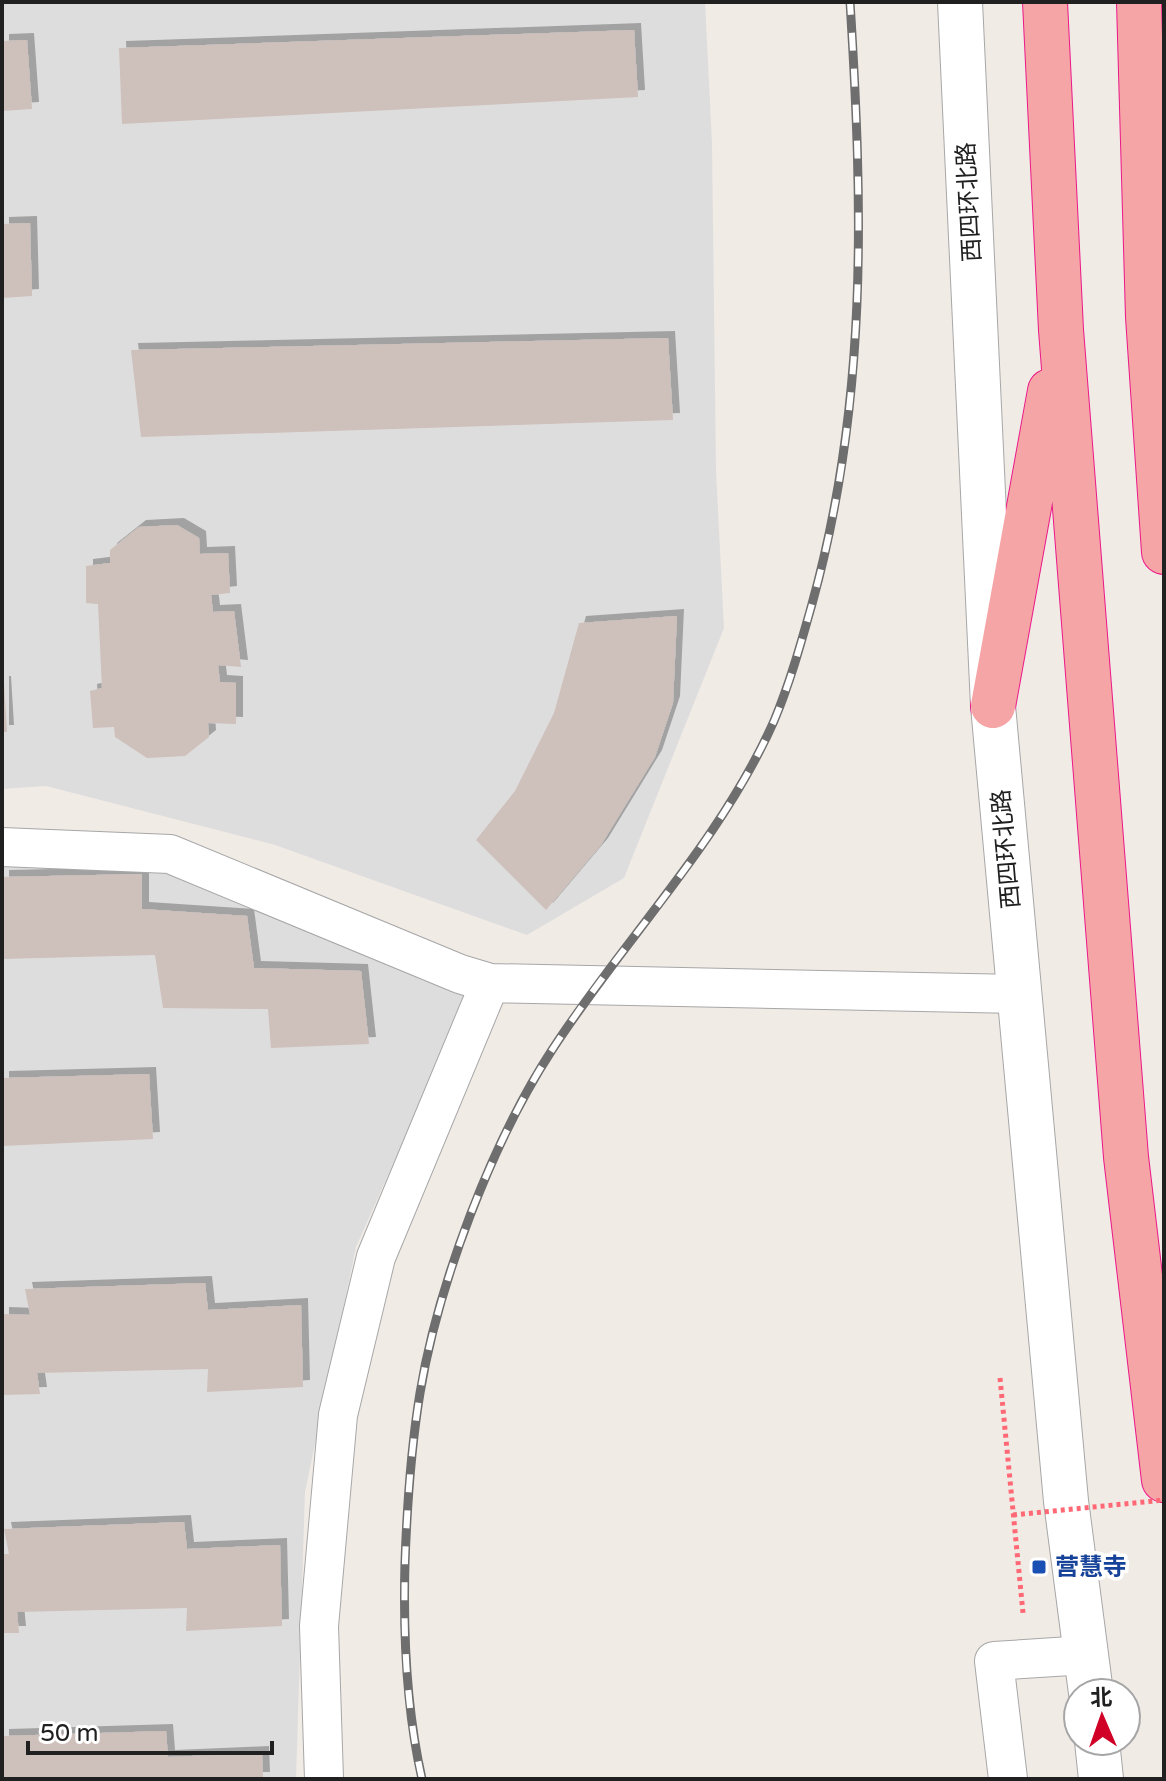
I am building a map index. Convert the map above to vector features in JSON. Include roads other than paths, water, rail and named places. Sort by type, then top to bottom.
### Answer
[{"type":"highway","points":[[1045,2],[1061,330],[1126,1157],[1164,1480]]},
{"type":"highway","points":[[1139,2],[1148,317],[1164,552]]},
{"type":"highway","points":[[1148,317],[1164,368]]},
{"type":"highway","points":[[993,706],[1061,330]]},
{"type":"street","name":"西四环北路","points":[[960,2],[993,706],[1068,1515],[1088,1674]]},
{"type":"street","points":[[2,847],[170,854],[460,974],[490,983],[1019,994]]},
{"type":"street","points":[[324,1779],[319,1626],[338,1415],[376,1257],[490,983]]},
{"type":"street","points":[[1008,1779],[994,1661],[1088,1674]]},
{"type":"street","points":[[1099,1757],[1101,1779]]},
{"type":"railway","points":[[422,1779],[412,1725],[405,1644],[407,1520],[420,1393],[428,1351],[454,1261],[489,1170],[552,1050],[699,849],[752,766],[790,678],[812,604],[830,529],[843,454],[857,304],[857,155],[850,2]]},
{"type":"place","name":"营慧寺","points":[[1039,1567]]}]
